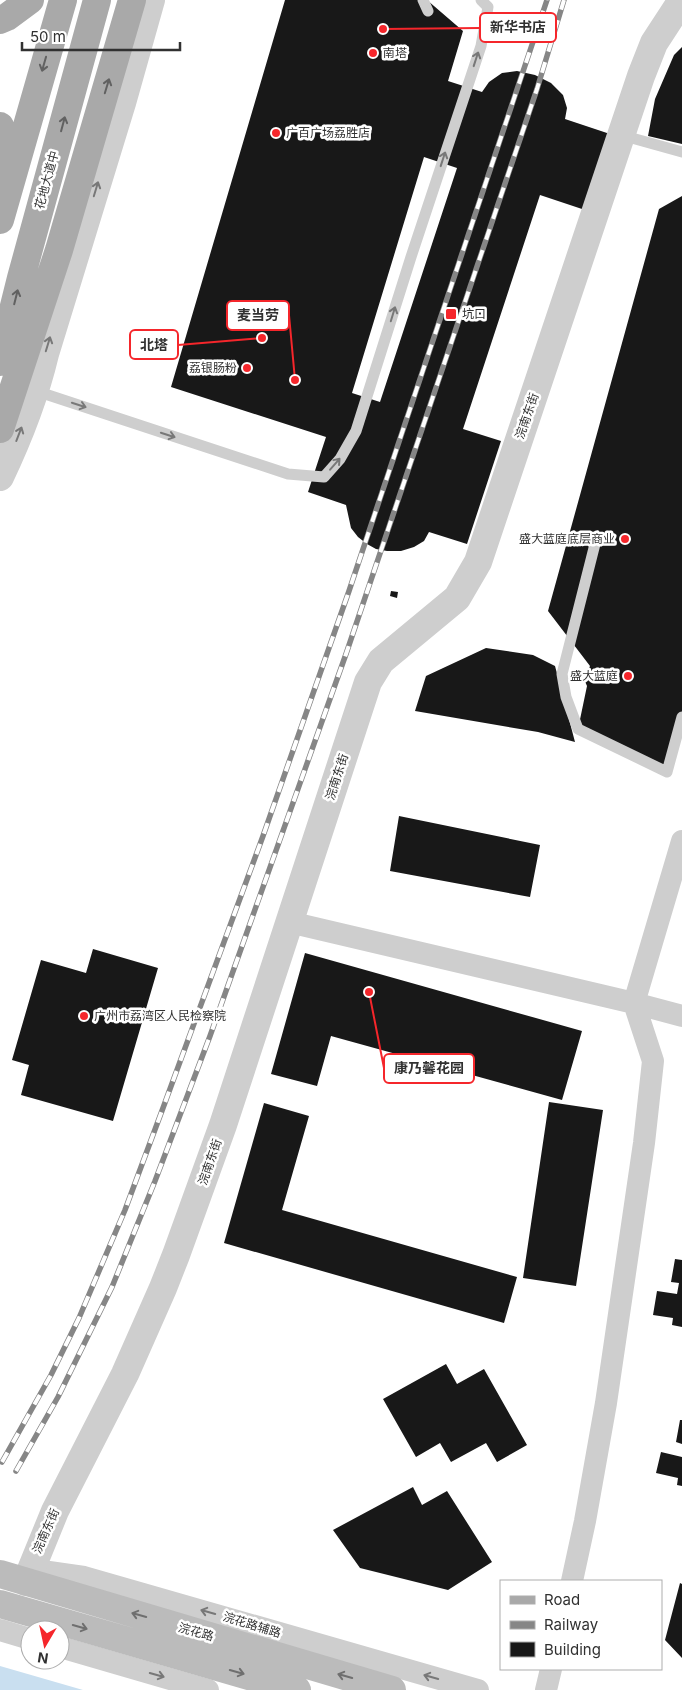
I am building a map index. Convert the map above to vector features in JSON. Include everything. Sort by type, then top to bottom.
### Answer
[{"type":"main road","points":[[2,214],[63,0]]},
{"type":"main road","name":"花地大道中","points":[[0,362],[20,278],[97,0]]},
{"type":"main road","points":[[0,430],[58,250],[132,0]]},
{"type":"main road","points":[[0,20],[28,2]]},
{"type":"main road","points":[[0,126],[4,152],[2,214]]},
{"type":"main road","name":"浣花路","points":[[0,1574],[392,1690]]},
{"type":"main road","points":[[0,1604],[297,1690]]},
{"type":"street","points":[[0,477],[36,391],[45,354],[122,103],[151,0]]},
{"type":"street","name":"浣南东街","points":[[26,1582],[55,1511],[110,1405],[163,1288],[223,1125],[368,682],[380,660],[457,598],[478,562],[641,76],[651,52],[677,8]]},
{"type":"street","points":[[572,1580],[606,1403],[653,1061],[634,1003],[682,842]]},
{"type":"street","points":[[289,922],[682,1016]]},
{"type":"street","name":"浣花路辅路","points":[[26,1582],[49,1572],[84,1577],[478,1690]]},
{"type":"street","points":[[0,1630],[20,1636]]},
{"type":"street","points":[[70,1650],[208,1690]]},
{"type":"street","points":[[546,1690],[551,1670]]},
{"type":"lane","points":[[423,0],[428,11]]},
{"type":"lane","points":[[36,391],[288,474],[324,478],[340,459],[356,431],[481,46],[488,7],[480,0]]},
{"type":"lane","points":[[622,135],[682,152]]},
{"type":"lane","points":[[596,540],[562,674],[566,697],[578,729],[667,772],[682,717]]},
{"type":"water","points":[[0,1666],[83,1690],[0,1690]]},
{"type":"building","points":[[285,0],[427,0],[463,31],[448,81],[482,92],[489,82],[502,73],[517,71],[535,75],[551,83],[563,95],[567,108],[565,119],[610,134],[585,210],[540,195],[463,429],[501,441],[467,544],[429,532],[424,541],[414,547],[401,551],[376,549],[358,537],[351,528],[346,505],[308,492],[326,437],[171,387]],"holes":[[[424,157],[457,168],[380,402],[352,393]]]},
{"type":"building","points":[[682,47],[682,144],[648,136],[655,99],[674,55]]},
{"type":"building","name":"盛大蓝庭底层商业","points":[[682,196],[682,717],[667,772],[578,729],[587,686],[584,679],[590,666],[548,611],[659,209]]},
{"type":"building","points":[[391,591],[398,592],[397,598],[390,596]]},
{"type":"building","points":[[486,648],[533,655],[555,666],[575,742],[538,732],[415,711],[426,676]]},
{"type":"building","points":[[399,816],[540,845],[530,897],[390,871]]},
{"type":"building","name":"广州市荔湾区人民检察院","points":[[93,949],[158,968],[113,1121],[21,1095],[29,1065],[12,1060],[41,960],[86,973]]},
{"type":"building","points":[[305,953],[582,1031],[562,1100],[331,1036],[317,1086],[271,1074]]},
{"type":"building","points":[[549,1102],[603,1110],[576,1286],[523,1278]]},
{"type":"building","points":[[264,1103],[309,1116],[282,1210],[517,1277],[504,1323],[224,1243]]},
{"type":"building","points":[[675,1259],[682,1260],[682,1327],[672,1325],[673,1318],[653,1315],[657,1291],[677,1294],[679,1283],[671,1282]]},
{"type":"building","points":[[446,1364],[457,1384],[484,1369],[527,1445],[497,1462],[486,1443],[451,1462],[440,1443],[416,1457],[383,1399]]},
{"type":"building","points":[[680,1420],[682,1420],[682,1444],[676,1442]]},
{"type":"building","points":[[661,1452],[682,1457],[682,1486],[677,1485],[678,1478],[656,1473]]},
{"type":"building","points":[[413,1487],[422,1505],[447,1491],[492,1562],[448,1590],[360,1568],[333,1530]]},
{"type":"building","points":[[680,1583],[682,1584],[682,1658],[665,1640]]},
{"type":"railway","points":[[2,1462],[51,1375],[79,1318],[125,1210],[263,836],[349,591],[547,0]]},
{"type":"railway","points":[[16,1471],[58,1397],[112,1287],[155,1181],[210,1036],[346,654],[537,89],[564,0]]},
{"type":"place","name":"新华书店","points":[[383,29]]},
{"type":"place","name":"南塔","points":[[373,53]]},
{"type":"place","name":"广百广场荔胜店","points":[[276,133]]},
{"type":"place","name":"坑口","points":[[451,314]]},
{"type":"place","name":"北塔","points":[[262,338]]},
{"type":"place","name":"荔银肠粉","points":[[247,368]]},
{"type":"place","name":"麦当劳","points":[[295,380]]},
{"type":"place","name":"盛大蓝庭底层商业","points":[[625,539]]},
{"type":"place","name":"盛大蓝庭","points":[[628,676]]},
{"type":"place","name":"康乃馨花园","points":[[369,992]]},
{"type":"place","name":"广州市荔湾区人民检察院","points":[[84,1016]]}]
